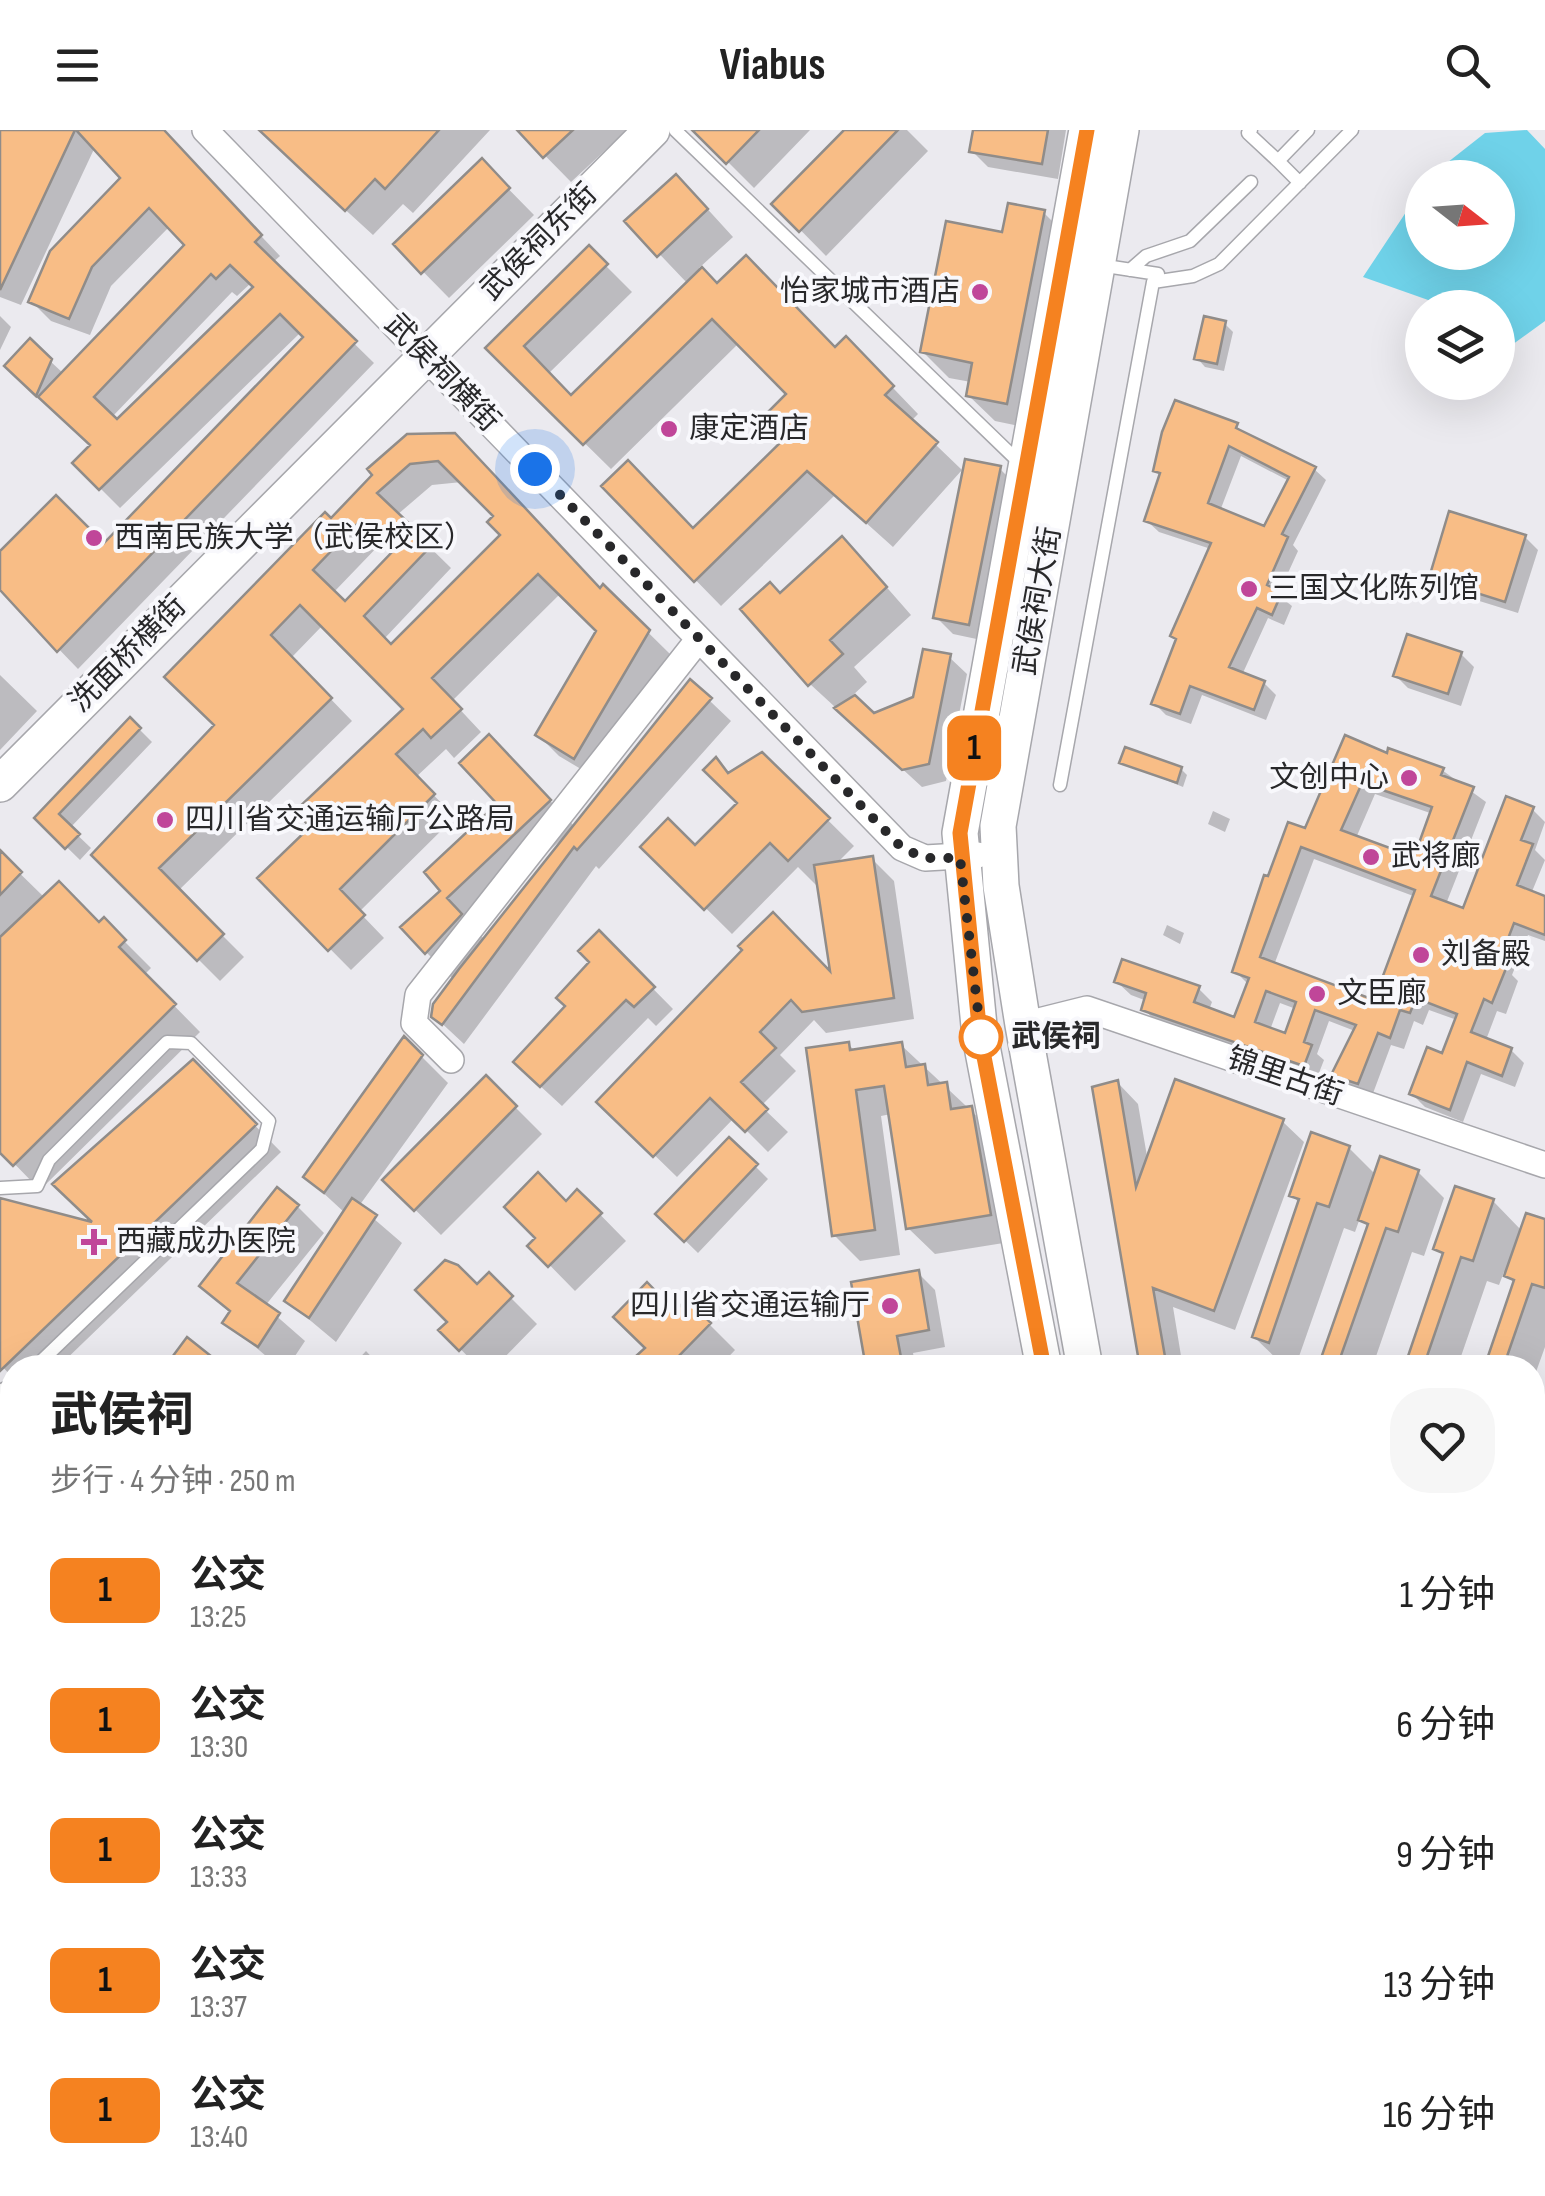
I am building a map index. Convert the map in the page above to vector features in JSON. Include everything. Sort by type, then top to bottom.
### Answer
[{"type":"main road","name":"武侯祠东街","points":[[426,355],[652,130]]},
{"type":"main road","name":"武侯祠大街","points":[[1041,1355],[980,1036],[960,858],[963,805],[1088,130]]},
{"type":"main road","name":"武侯祠大街","points":[[1083,1355],[1023,1025],[998,852],[1001,802],[1114,267],[1121,130]]},
{"type":"main road","name":"洗面桥横街","points":[[0,784],[426,355]]},
{"type":"street","name":"武侯祠横街","points":[[205,130],[902,848],[925,858],[998,852]]},
{"type":"street","points":[[451,1060],[414,1023],[418,995],[698,640]]},
{"type":"street","name":"锦里古街","points":[[1023,1025],[1088,1010],[1545,1165]]},
{"type":"lane","points":[[674,130],[1026,469]]},
{"type":"lane","points":[[1252,130],[1248,133],[1300,183]]},
{"type":"lane","points":[[1278,161],[1308,130]]},
{"type":"lane","points":[[1152,282],[1193,276],[1219,264],[1352,130]]},
{"type":"lane","points":[[1114,267],[1190,240],[1251,182]]},
{"type":"lane","points":[[1060,785],[1152,282],[1158,274],[1114,267]]},
{"type":"lane","points":[[0,1188],[38,1186],[49,1160],[168,1042],[191,1043],[268,1121],[262,1149],[48,1355]]},
{"type":"water","points":[[1527,130],[1545,149],[1545,321],[1515,343],[1515,290],[1405,292],[1363,277],[1405,214],[1405,270],[1515,270],[1515,160],[1451,160],[1485,133]]},
{"type":"building","points":[[0,130],[75,130],[0,290]]},
{"type":"building","points":[[76,130],[164,130],[262,235],[255,242],[357,341],[57,652],[0,590],[0,551],[56,495],[104,543],[303,337],[280,314],[99,490],[72,463],[90,445],[38,397],[184,245],[149,208],[92,267],[69,319],[28,302],[50,251],[120,178]],"holes":[[[230,265],[253,287],[117,419],[94,397],[211,274],[216,279]]]},
{"type":"building","points":[[259,130],[439,130],[385,189],[375,179],[345,211]]},
{"type":"building","points":[[517,130],[573,130],[543,158]]},
{"type":"building","points":[[692,130],[759,130],[726,164]]},
{"type":"building","points":[[844,130],[898,130],[799,232],[771,204]]},
{"type":"building","points":[[973,130],[1048,130],[1042,164],[969,152]]},
{"type":"building","points":[[482,158],[510,188],[421,274],[393,244]]},
{"type":"building","points":[[676,174],[708,209],[657,257],[624,221]]},
{"type":"building","name":"怡家城市酒店","points":[[1008,203],[1045,210],[1007,404],[966,396],[972,363],[920,352],[946,221],[1002,232]]},
{"type":"building","points":[[589,245],[608,264],[524,346],[571,395],[702,267],[717,283],[746,255],[835,347],[846,336],[894,386],[885,395],[938,442],[866,523],[807,471],[694,582],[601,486],[628,460],[693,528],[784,439],[763,417],[786,394],[712,319],[583,445],[485,348]]},
{"type":"building","points":[[1204,316],[1226,321],[1217,364],[1194,359]]},
{"type":"building","points":[[30,338],[52,359],[36,396],[4,366]]},
{"type":"building","points":[[1175,400],[1238,423],[1236,428],[1316,467],[1282,534],[1288,537],[1267,585],[1282,592],[1272,615],[1257,608],[1229,667],[1265,681],[1254,710],[1190,686],[1180,714],[1151,704],[1176,639],[1170,636],[1211,543],[1144,521],[1160,473],[1153,471]],"holes":[[[1229,446],[1289,477],[1264,526],[1208,503]]]},
{"type":"building","points":[[455,433],[600,588],[603,584],[650,630],[574,759],[535,735],[596,631],[538,574],[432,678],[462,709],[431,738],[423,729],[396,754],[435,794],[340,889],[365,915],[328,951],[257,878],[310,827],[295,811],[403,709],[300,605],[271,635],[332,698],[159,868],[224,934],[197,961],[91,855],[214,725],[164,677],[325,512],[331,518],[372,475],[367,469],[407,434]],"holes":[[[438,461],[493,516],[487,522],[500,535],[391,644],[364,616],[432,545],[377,493],[410,464]],[[360,521],[392,552],[345,601],[313,570]]]},
{"type":"building","points":[[965,459],[1001,466],[969,625],[933,618]]},
{"type":"building","points":[[1449,511],[1526,535],[1505,602],[1429,578]]},
{"type":"building","points":[[842,536],[887,587],[830,640],[843,654],[808,686],[740,609],[770,582],[780,593]]},
{"type":"building","points":[[1407,634],[1462,652],[1448,694],[1393,676]]},
{"type":"building","points":[[923,649],[951,654],[929,764],[902,770],[834,708],[855,695],[874,713],[913,697]]},
{"type":"building","points":[[690,679],[712,698],[577,850],[574,847],[442,1025],[431,1017],[433,1004],[459,969]]},
{"type":"building","points":[[130,717],[141,728],[59,814],[80,834],[65,849],[34,818]]},
{"type":"building","points":[[489,734],[551,800],[447,898],[462,914],[425,954],[400,927],[440,891],[424,872],[497,804],[459,763]]},
{"type":"building","points":[[1345,735],[1387,753],[1388,748],[1444,768],[1441,775],[1474,787],[1431,896],[1463,908],[1506,796],[1534,807],[1521,840],[1533,844],[1517,885],[1545,896],[1545,935],[1514,923],[1499,962],[1507,966],[1492,1003],[1484,999],[1471,1032],[1512,1048],[1502,1076],[1467,1062],[1450,1110],[1409,1094],[1427,1047],[1442,1053],[1457,1014],[1416,998],[1410,1013],[1400,1010],[1390,1038],[1378,1033],[1358,1084],[1331,1075],[1356,1025],[1315,1010],[1304,1042],[1312,1045],[1304,1066],[1141,1010],[1146,993],[1114,982],[1122,959],[1200,986],[1194,1002],[1234,1017],[1249,978],[1232,972],[1264,875],[1268,876],[1288,822],[1305,828]],"holes":[[[1362,783],[1432,807],[1414,857],[1341,830]],[[1301,847],[1415,890],[1374,1000],[1260,957]],[[1266,991],[1296,1002],[1285,1033],[1255,1022]]]},
{"type":"building","points":[[1125,747],[1182,767],[1177,783],[1119,763]]},
{"type":"building","points":[[762,752],[830,818],[788,861],[770,843],[704,910],[640,847],[668,818],[695,845],[737,803],[703,770],[716,757],[728,773]]},
{"type":"building","points":[[0,850],[22,872],[0,895]]},
{"type":"building","points":[[873,856],[894,998],[802,1012],[791,1000],[760,1032],[776,1048],[741,1082],[768,1109],[745,1132],[710,1098],[653,1157],[596,1102],[742,950],[738,946],[773,912],[830,971],[814,865]]},
{"type":"building","points":[[59,881],[99,922],[104,917],[126,940],[119,947],[176,1004],[13,1166],[0,1153],[0,937]]},
{"type":"building","points":[[599,930],[655,987],[634,1007],[626,1000],[540,1087],[513,1062],[565,1006],[556,998],[589,962],[578,951]]},
{"type":"building","points":[[404,1036],[423,1055],[324,1193],[303,1177]]},
{"type":"building","points":[[849,1042],[850,1050],[902,1042],[906,1067],[925,1064],[928,1085],[947,1082],[951,1109],[972,1106],[991,1215],[906,1229],[884,1086],[856,1090],[875,1230],[832,1236],[806,1048]]},
{"type":"building","points":[[193,1059],[257,1124],[17,1355],[0,1355],[0,1198],[92,1222],[52,1184]]},
{"type":"building","points":[[486,1075],[517,1106],[414,1211],[382,1180]]},
{"type":"building","points":[[1175,1079],[1284,1119],[1214,1311],[1153,1288],[1165,1355],[1138,1355],[1092,1087],[1118,1080],[1136,1187]]},
{"type":"building","points":[[1311,1132],[1350,1146],[1329,1207],[1317,1203],[1269,1343],[1252,1337],[1299,1199],[1289,1196]]},
{"type":"building","points":[[729,1137],[758,1164],[684,1242],[655,1214]]},
{"type":"building","points":[[1380,1156],[1419,1170],[1398,1232],[1386,1228],[1341,1355],[1322,1355],[1368,1224],[1358,1220]]},
{"type":"building","points":[[538,1172],[566,1201],[577,1189],[602,1213],[548,1267],[527,1246],[535,1238],[504,1207]]},
{"type":"building","points":[[1455,1186],[1494,1199],[1473,1261],[1461,1257],[1427,1355],[1408,1355],[1443,1253],[1433,1249]]},
{"type":"building","points":[[277,1187],[299,1205],[237,1283],[280,1313],[258,1347],[222,1323],[230,1311],[199,1286]]},
{"type":"building","points":[[352,1198],[377,1215],[309,1318],[284,1301]]},
{"type":"building","points":[[1526,1213],[1545,1219],[1545,1288],[1532,1284],[1507,1355],[1488,1355],[1514,1280],[1504,1276]]},
{"type":"building","points":[[445,1260],[458,1265],[477,1284],[489,1272],[513,1296],[459,1351],[438,1330],[447,1322],[415,1290]]},
{"type":"building","name":"四川省交通运输厅","points":[[919,1270],[929,1330],[897,1336],[901,1355],[864,1355],[851,1282]]},
{"type":"building","points":[[647,1282],[675,1311],[687,1299],[711,1323],[680,1355],[637,1355],[645,1348],[613,1317]]},
{"type":"building","points":[[187,1337],[210,1355],[174,1355]]},
{"type":"bus line","name":"1","points":[[1041,1355],[980,1036],[960,833],[1087,130]]},
{"type":"place","name":"怡家城市酒店","points":[[980,292]]},
{"type":"place","name":"康定酒店","points":[[669,429]]},
{"type":"place","name":"西南民族大学（武侯校区）","points":[[94,538]]},
{"type":"place","name":"三国文化陈列馆","points":[[1249,589]]},
{"type":"place","name":"文创中心","points":[[1409,778]]},
{"type":"place","name":"四川省交通运输厅公路局","points":[[165,820]]},
{"type":"place","name":"武将廊","points":[[1371,857]]},
{"type":"place","name":"刘备殿","points":[[1421,955]]},
{"type":"place","name":"文臣廊","points":[[1317,994]]},
{"type":"place","name":"武侯祠","points":[[981,1037]]},
{"type":"place","name":"西藏成办医院","points":[[94,1242]]},
{"type":"place","name":"四川省交通运输厅","points":[[890,1306]]},
{"type":"route","points":[[535,469],[902,848],[925,858],[960,858],[981,1037]]}]
